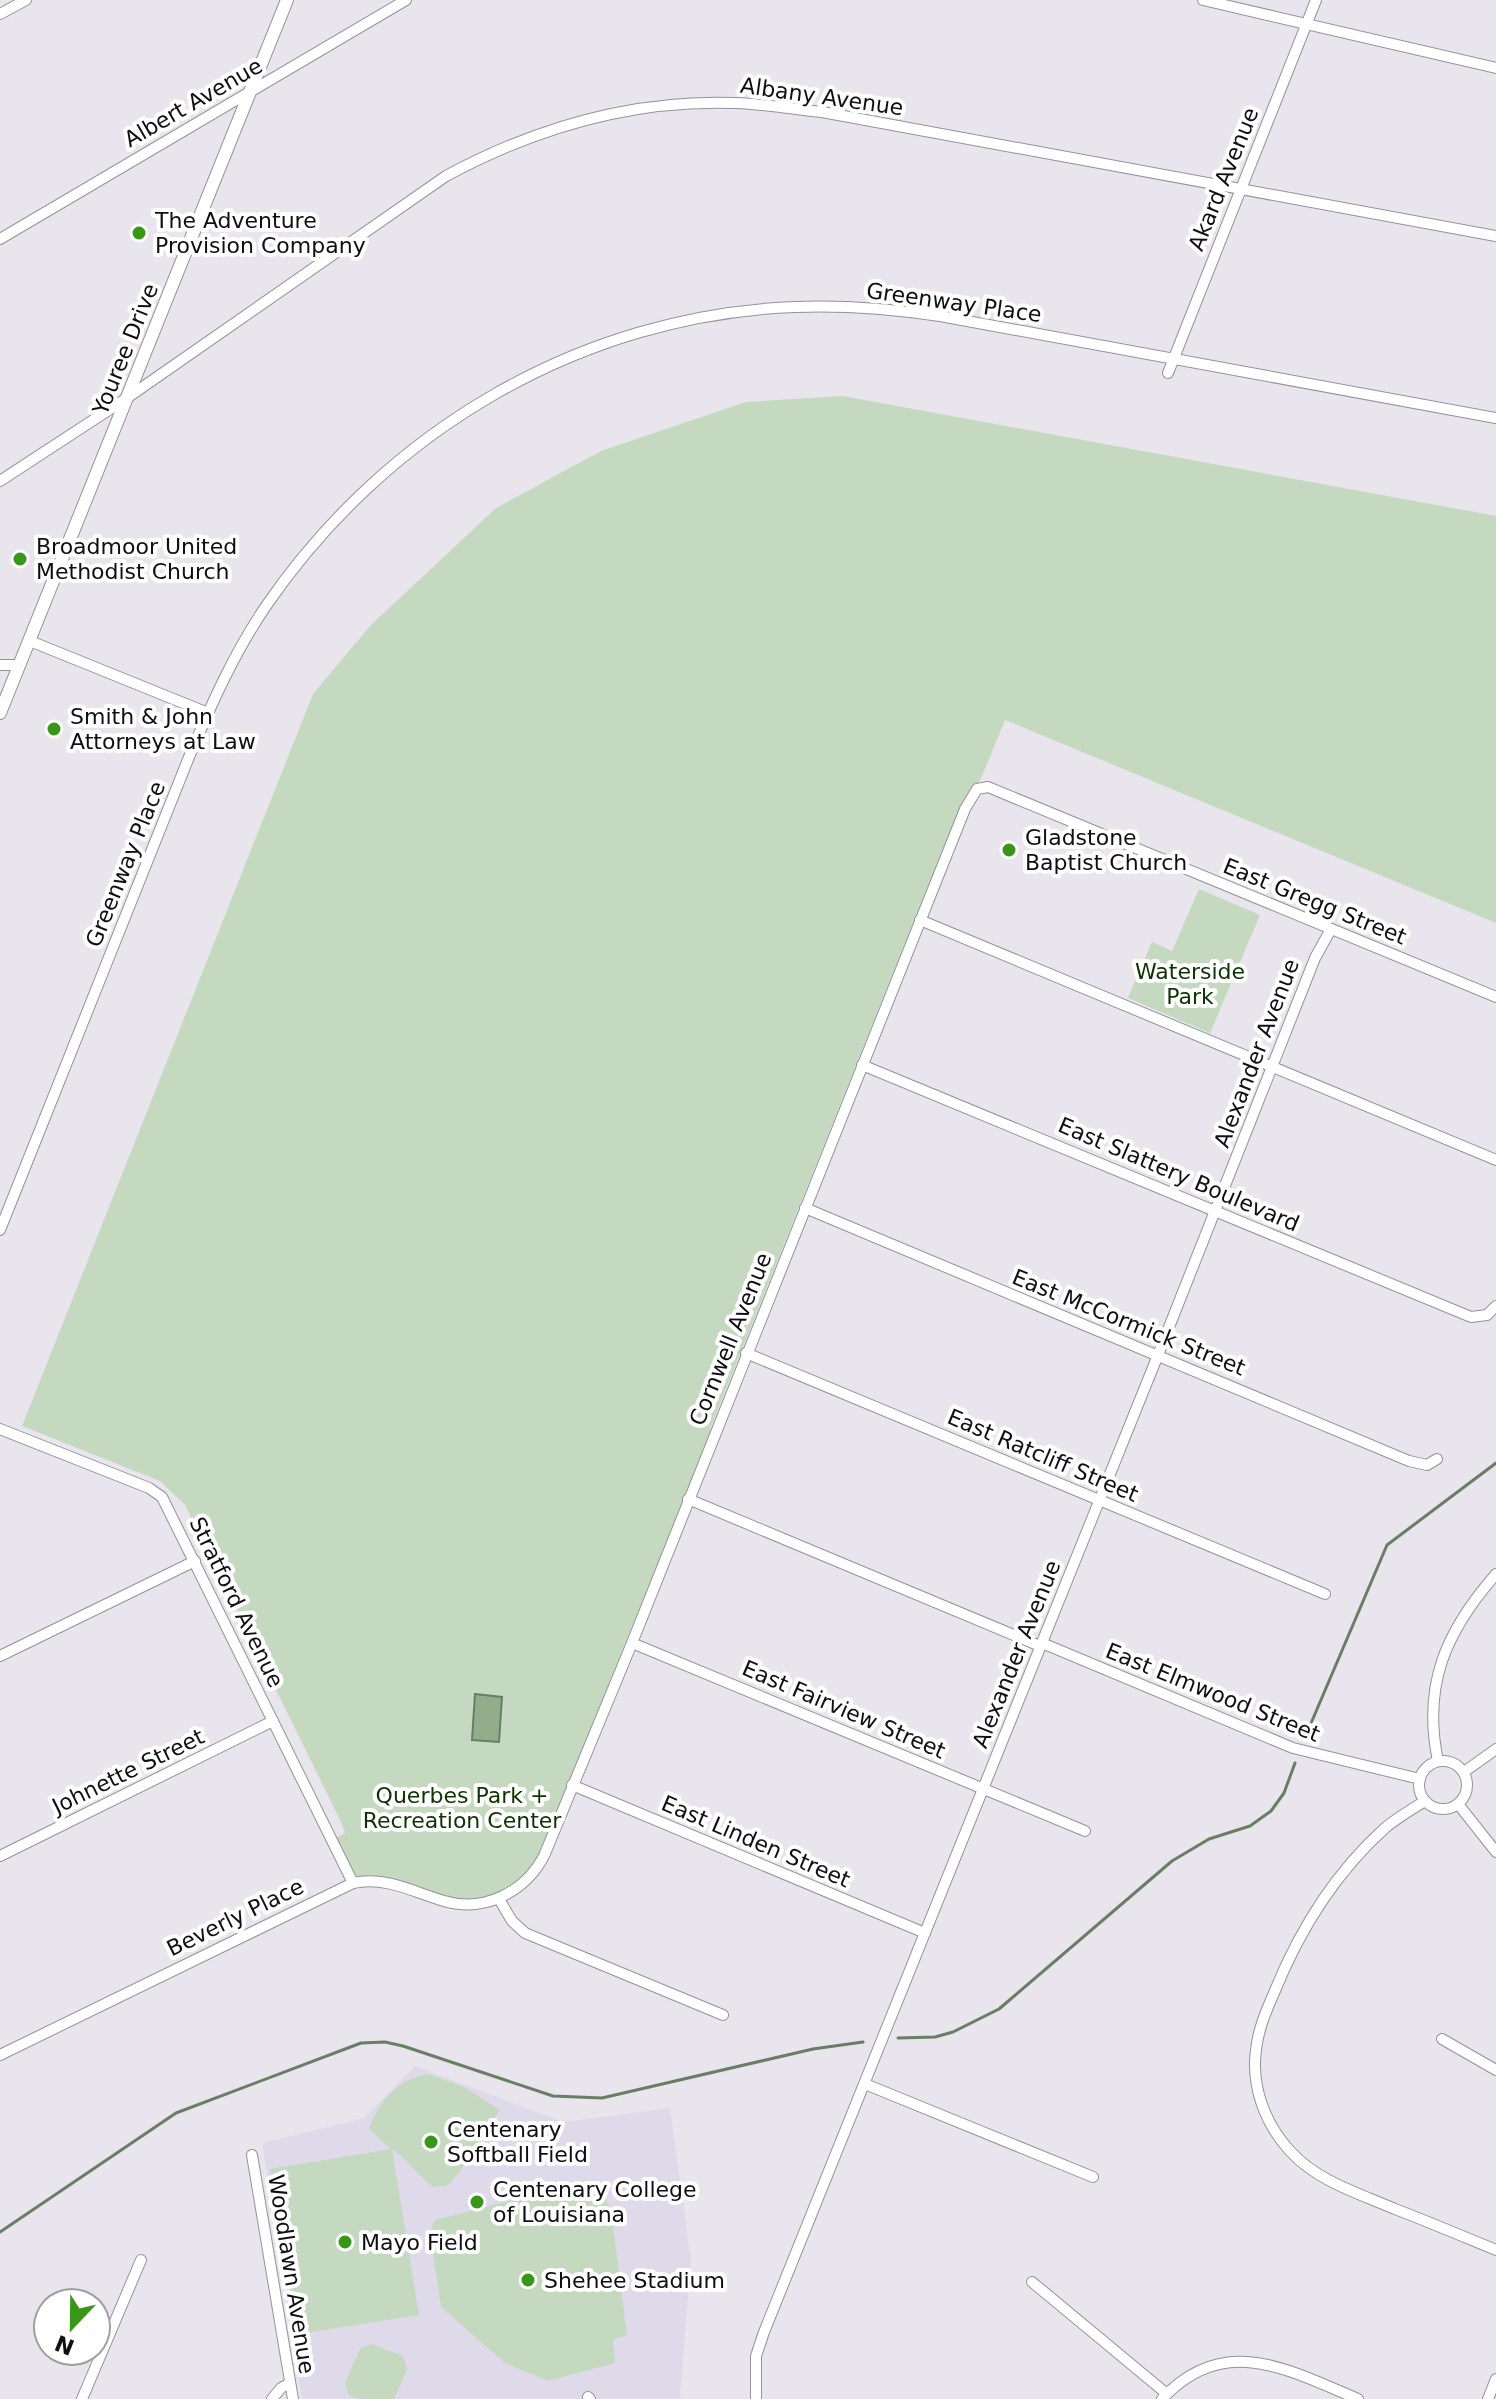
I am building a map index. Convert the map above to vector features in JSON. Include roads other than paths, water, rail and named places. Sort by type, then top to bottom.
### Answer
[{"type":"main road","name":"Youree Drive","points":[[0,713],[287,0]]},
{"type":"street","points":[[0,14],[26,0]]},
{"type":"street","name":"Albert Avenue","points":[[0,239],[406,0]]},
{"type":"street","points":[[1203,0],[1496,68]]},
{"type":"street","name":"Akard Avenue","points":[[1168,373],[1316,0]]},
{"type":"street","name":"Albany Avenue","points":[[0,481],[127,398],[446,176],[483,156],[539,133],[632,109],[684,103],[737,103],[822,112],[1496,236]]},
{"type":"street","name":"Greenway Place","points":[[0,1230],[208,713],[240,649],[265,608],[312,545],[359,495],[396,462],[463,411],[515,382],[593,348],[662,328],[727,314],[784,307],[848,306],[940,316],[1496,418]]},
{"type":"street","points":[[30,641],[208,713]]},
{"type":"street","points":[[0,665],[19,665]]},
{"type":"street","name":"Cornwell Avenue","points":[[499,1899],[523,1883],[540,1863],[632,1643],[920,920],[971,798],[977,789],[985,787]]},
{"type":"street","name":"East Gregg Street","points":[[985,787],[1496,997]]},
{"type":"street","points":[[920,920],[1496,1160]]},
{"type":"street","name":"Alexander Avenue","points":[[756,2399],[758,2347],[1315,958],[1331,929]]},
{"type":"street","name":"East Slattery Boulevard","points":[[862,1065],[1471,1317],[1487,1315],[1496,1306]]},
{"type":"street","name":"East McCormick Street","points":[[805,1208],[1409,1461],[1427,1465],[1437,1459]]},
{"type":"street","name":"East Ratcliff Street","points":[[746,1353],[1325,1594]]},
{"type":"street","name":"Stratford Avenue","points":[[0,1429],[158,1493],[195,1561],[353,1883]]},
{"type":"street","name":"East Elmwood Street","points":[[688,1499],[1293,1748],[1420,1779]]},
{"type":"street","points":[[0,1656],[195,1561]]},
{"type":"street","points":[[1438,1761],[1431,1728],[1439,1671],[1462,1619],[1496,1574]]},
{"type":"street","name":"East Fairview Street","points":[[632,1643],[1085,1831]]},
{"type":"street","name":"Johnette Street","points":[[0,1856],[273,1721]]},
{"type":"street","points":[[1464,1772],[1496,1749]]},
{"type":"street","points":[[1438,1761],[1451,1762],[1464,1772],[1468,1787],[1458,1804],[1444,1809],[1425,1801],[1420,1791],[1420,1779],[1427,1766],[1438,1761]]},
{"type":"street","name":"East Linden Street","points":[[572,1785],[925,1933]]},
{"type":"street","points":[[1425,1801],[1388,1826],[1350,1864],[1324,1898],[1294,1949],[1259,2033],[1255,2071],[1260,2097],[1277,2135],[1290,2152],[1315,2173],[1496,2250]]},
{"type":"street","points":[[1458,1804],[1496,1852]]},
{"type":"street","name":"Beverly Place","points":[[0,2055],[353,1883],[392,1883],[450,1903],[485,1903],[499,1899]]},
{"type":"street","points":[[499,1899],[512,1921],[525,1933],[723,2015]]},
{"type":"street","points":[[1442,2039],[1496,2070]]},
{"type":"street","points":[[865,2084],[1093,2177]]},
{"type":"street","name":"Woodlawn Avenue","points":[[252,2155],[293,2399]]},
{"type":"street","points":[[82,2399],[141,2260]]},
{"type":"street","points":[[1032,2282],[1164,2397],[1189,2375],[1228,2361],[1267,2363],[1358,2399]]},
{"type":"street","points":[[1488,2399],[1496,2379]]},
{"type":"street","points":[[272,2399],[277,2391],[290,2383]]},
{"type":"waterway","points":[[1306,1735],[1387,1545],[1496,1463]]},
{"type":"waterway","points":[[898,2038],[935,2037],[953,2032],[999,2009],[1172,1861],[1209,1839],[1250,1826],[1271,1811],[1284,1793],[1295,1763]]},
{"type":"waterway","points":[[0,2232],[176,2113],[361,2043],[385,2042],[403,2046],[553,2096],[602,2098],[813,2049],[863,2042]]},
{"type":"place","name":"The Adventure Provision Company","points":[[139,233]]},
{"type":"place","name":"Broadmoor United Methodist Church","points":[[20,559]]},
{"type":"place","name":"Smith & John Attorneys at Law","points":[[54,729]]},
{"type":"place","name":"Gladstone Baptist Church","points":[[1009,850]]},
{"type":"place","name":"Centenary Softball Field","points":[[431,2142]]},
{"type":"place","name":"Centenary College of Louisiana","points":[[477,2202]]},
{"type":"place","name":"Mayo Field","points":[[345,2242]]},
{"type":"place","name":"Shehee Stadium","points":[[528,2280]]},
{"type":"park label","name":"Waterside Park","points":[[1190,984]]},
{"type":"park label","name":"Querbes Park + Recreation Center","points":[[462,1808]]}]
